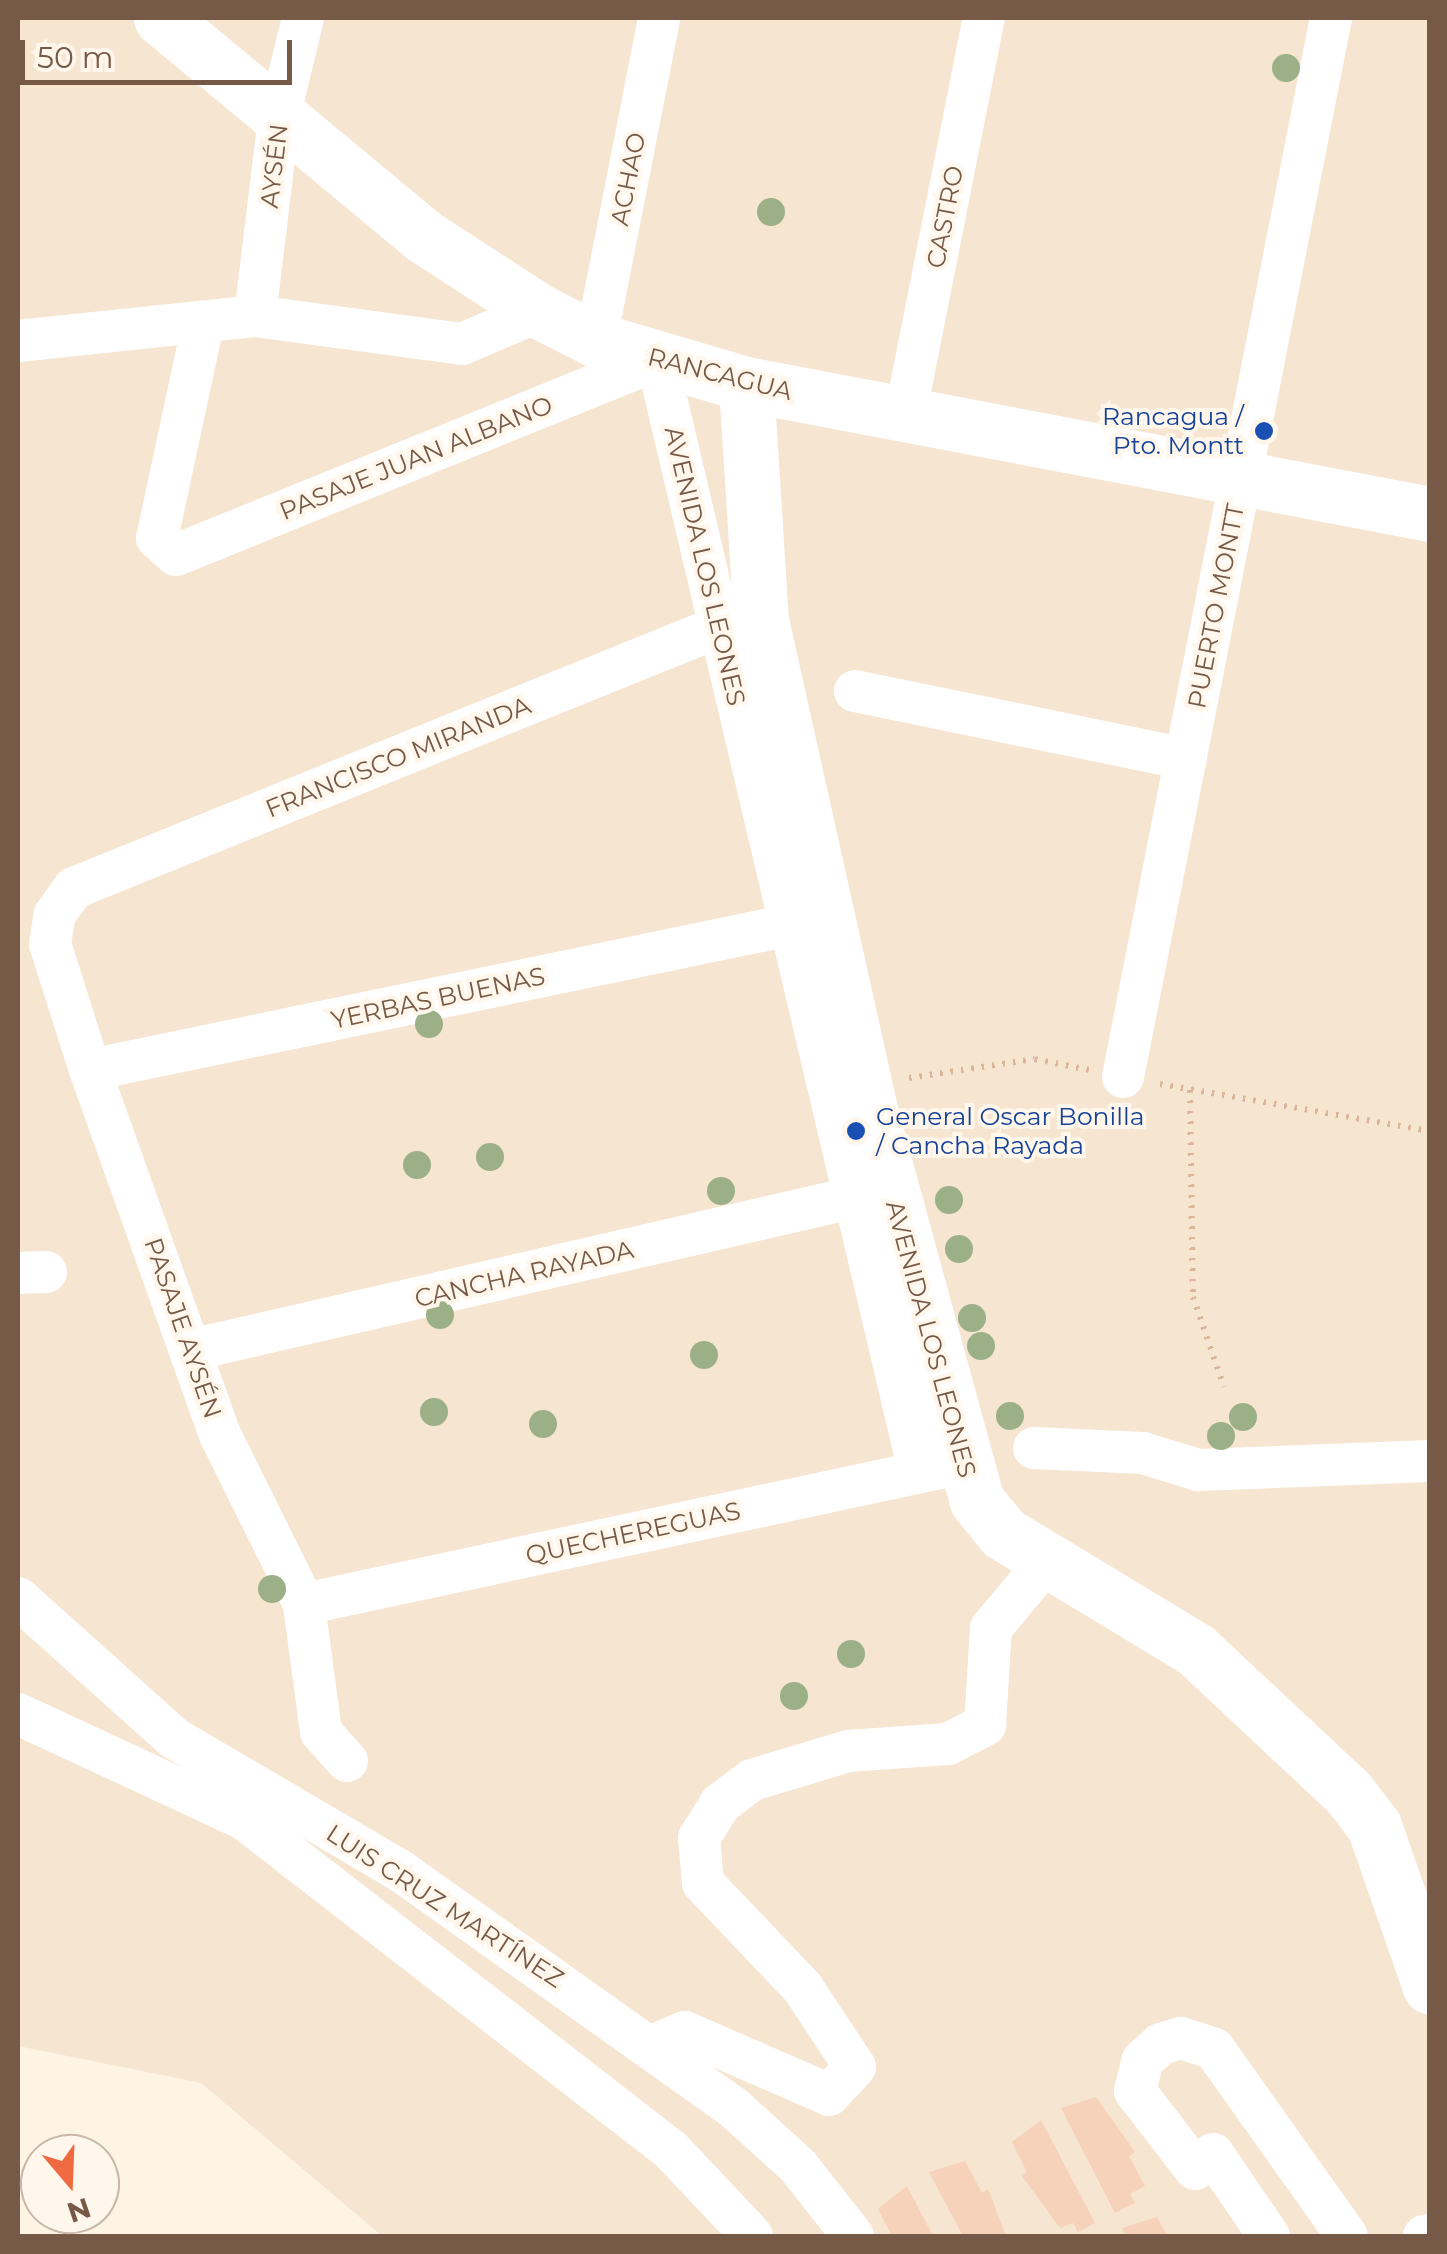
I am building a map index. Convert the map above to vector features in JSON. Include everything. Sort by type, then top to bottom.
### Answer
[{"type":"main road","name":"RANCAGUA","points":[[161,18],[425,237],[539,312],[596,340],[746,384],[1430,514]]},
{"type":"main road","name":"AVENIDA LOS LEONES","points":[[746,384],[761,620],[864,1084],[941,1467],[977,1501],[1003,1534],[1196,1650],[1348,1792],[1374,1826],[1430,1987]]},
{"type":"street","name":"AYSÉN","points":[[255,316],[279,117],[303,18]]},
{"type":"street","name":"ACHAO","points":[[596,340],[659,18]]},
{"type":"street","name":"CASTRO","points":[[905,416],[984,18]]},
{"type":"street","name":"PUERTO MONTT","points":[[1123,1077],[1331,18]]},
{"type":"street","points":[[18,341],[255,316],[462,344],[539,312]]},
{"type":"street","name":"PASAJE JUAN ALBANO","points":[[204,324],[157,538],[176,555],[657,360]]},
{"type":"street","name":"AVENIDA LOS LEONES","points":[[657,360],[721,626],[785,926],[856,1197],[941,1467]]},
{"type":"street","name":"FRANCISCO MIRANDA","points":[[74,888],[721,626]]},
{"type":"street","points":[[855,690],[1186,759]]},
{"type":"street","name":"PASAJE AYSÉN","points":[[74,888],[61,899],[50,944],[90,1070],[220,1435],[304,1604],[321,1732],[347,1761]]},
{"type":"street","name":"YERBAS BUENAS","points":[[90,1070],[785,926]]},
{"type":"street","name":"CANCHA RAYADA","points":[[192,1350],[856,1197]]},
{"type":"street","points":[[1034,1448],[1143,1453],[1198,1470],[1430,1461]]},
{"type":"street","name":"QUECHEREGUAS","points":[[304,1604],[941,1467]]},
{"type":"street","points":[[652,2046],[686,2032],[828,2095],[855,2066],[803,1988],[702,1883],[699,1838],[720,1804],[752,1780],[848,1751],[948,1744],[986,1724],[991,1628],[1048,1560]]},
{"type":"street","name":"LUIS CRUZ MARTÍNEZ","points":[[18,1598],[174,1738],[402,1872],[652,2046],[798,2166],[853,2236]]},
{"type":"street","points":[[18,1714],[244,1818],[671,2150],[752,2236]]},
{"type":"street","points":[[1269,2236],[1213,2154],[1194,2169],[1135,2091],[1143,2060],[1161,2044],[1181,2038],[1214,2049],[1347,2236]]},
{"type":"path","points":[[864,1084],[1035,1060],[1430,1131]]},
{"type":"path","points":[[1190,1090],[1193,1297],[1224,1387]]},
{"type":"shaded area","points":[[18,18],[1429,18],[1429,2236],[382,2236],[201,2083],[18,2046]]},
{"type":"building","points":[[1096,2097],[1135,2152],[1129,2156],[1145,2186],[1130,2194],[1135,2203],[1115,2213],[1061,2108]]},
{"type":"building","points":[[1041,2120],[1095,2223],[1078,2232],[1073,2223],[1060,2228],[1022,2176],[1027,2172],[1012,2142]]},
{"type":"building","points":[[965,2161],[982,2193],[988,2189],[1006,2236],[963,2236],[929,2172]]},
{"type":"building","points":[[907,2186],[933,2236],[892,2236],[878,2209]]},
{"type":"building","points":[[1157,2217],[1167,2236],[1126,2236],[1122,2228]]},
{"type":"place","name":"Rancagua / Pto. Montt","points":[[1264,431]]},
{"type":"place","name":"General Oscar Bonilla / Cancha Rayada","points":[[856,1131]]}]
